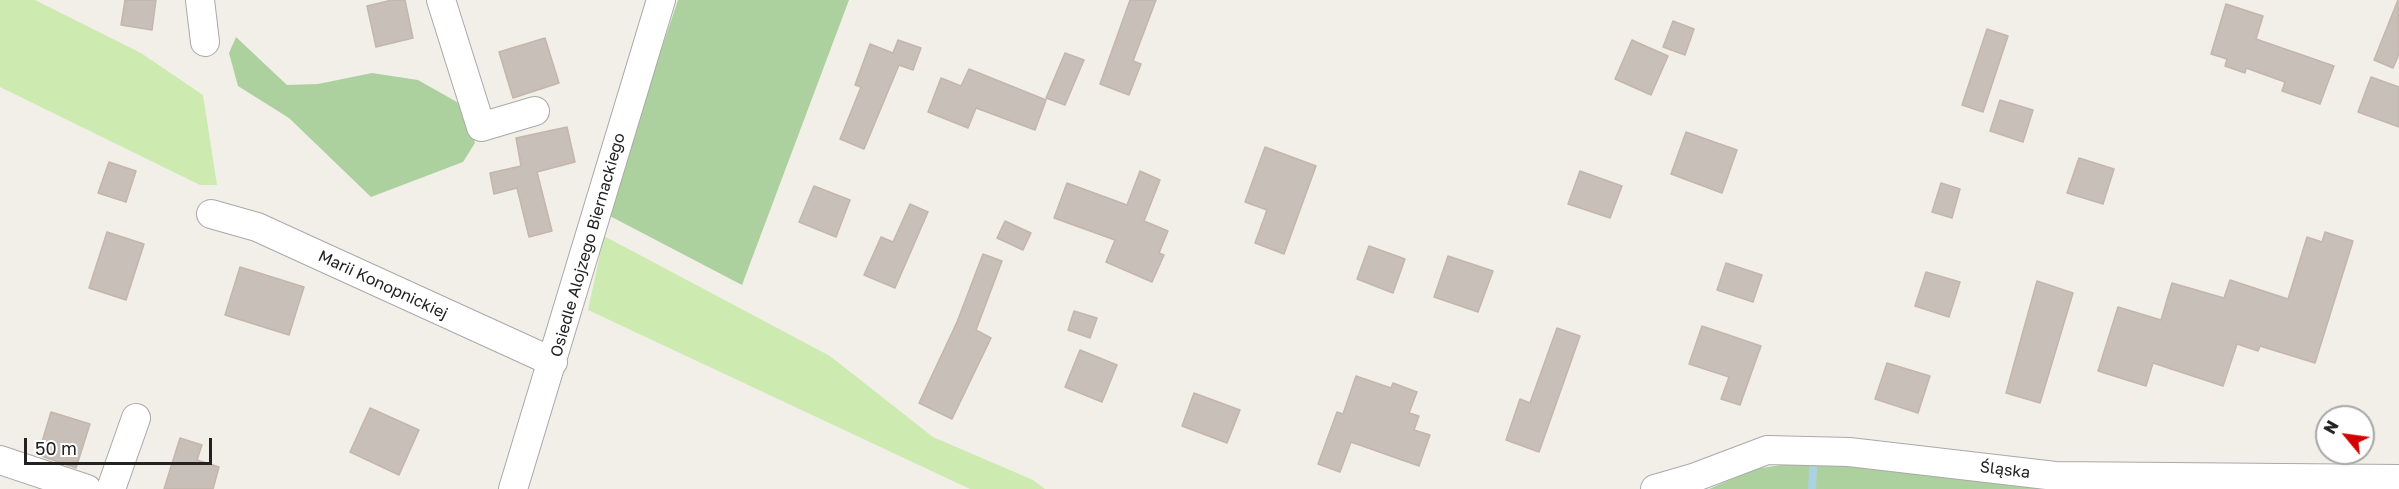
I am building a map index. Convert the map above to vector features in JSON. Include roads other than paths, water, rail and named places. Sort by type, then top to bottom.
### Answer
[{"type":"street","points":[[200,0],[205,42]]},
{"type":"street","points":[[441,0],[481,127],[535,111]]},
{"type":"street","name":"Osiedle Alojzego Biernackiego","points":[[513,489],[661,0]]},
{"type":"street","name":"Marii Konopnickiej","points":[[211,214],[257,227],[553,362]]},
{"type":"street","points":[[111,489],[136,418]]},
{"type":"street","name":"Śląska","points":[[1655,489],[1693,478],[1767,450],[1849,452],[2055,476],[2399,479]]},
{"type":"street","points":[[0,460],[87,489]]},
{"type":"waterway","points":[[1812,489],[1813,469]]}]
